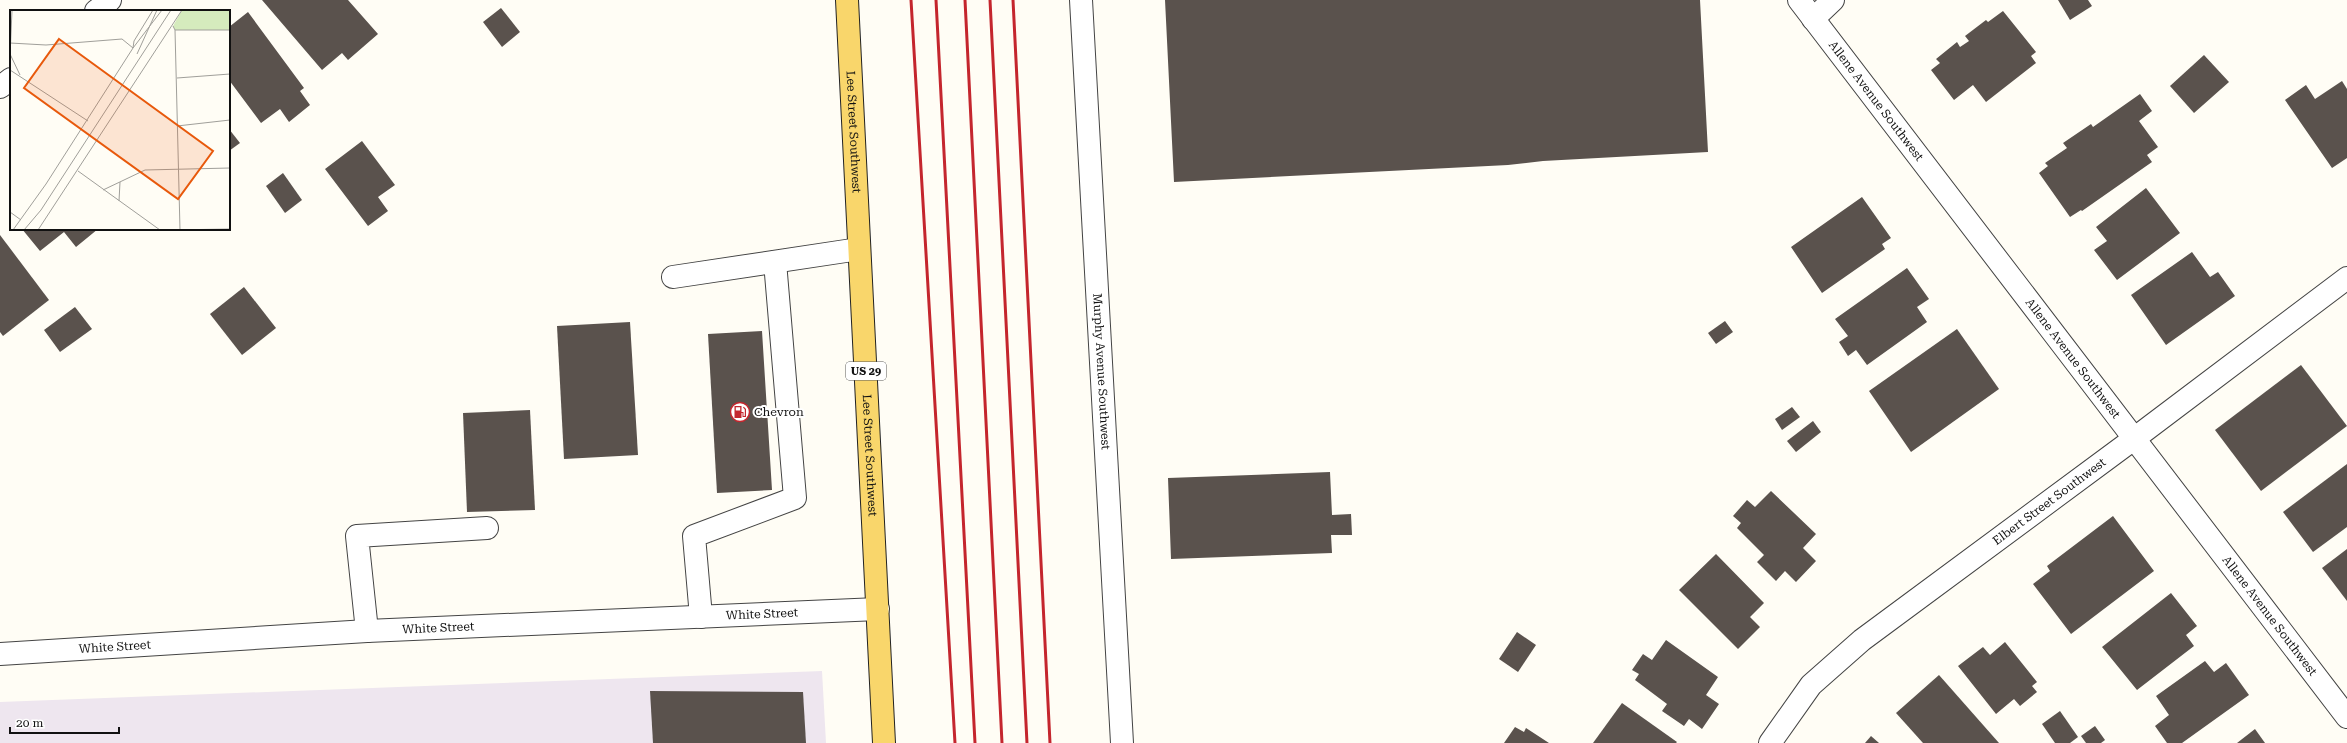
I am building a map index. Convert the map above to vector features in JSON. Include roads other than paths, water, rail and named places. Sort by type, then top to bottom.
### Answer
[{"type":"main road","name":"Lee Street Southwest","points":[[847,0],[884,743]]},
{"type":"street","points":[[97,10],[110,0]]},
{"type":"street","name":"Murphy Avenue Southwest","points":[[1081,0],[1122,743]]},
{"type":"street","name":"Allene Avenue Southwest","points":[[1799,0],[2136,438],[2347,717]]},
{"type":"street","points":[[1813,19],[1833,0]]},
{"type":"street","points":[[0,87],[10,80]]},
{"type":"street","points":[[673,277],[859,249]]},
{"type":"street","points":[[701,617],[694,536],[794,498],[775,262]]},
{"type":"street","name":"Elbert Street Southwest","points":[[1770,743],[1812,685],[1862,640],[2136,438],[2347,278]]},
{"type":"street","points":[[367,631],[357,536],[487,528]]},
{"type":"street","name":"White Street","points":[[0,654],[367,631],[878,609]]},
{"type":"railway","points":[[911,0],[955,743]]},
{"type":"railway","points":[[936,0],[975,743]]},
{"type":"railway","points":[[965,0],[1002,743]]},
{"type":"railway","points":[[990,0],[1027,743]]},
{"type":"railway","points":[[1013,0],[1050,743]]},
{"type":"place","name":"Chevron","points":[[740,412]]}]
